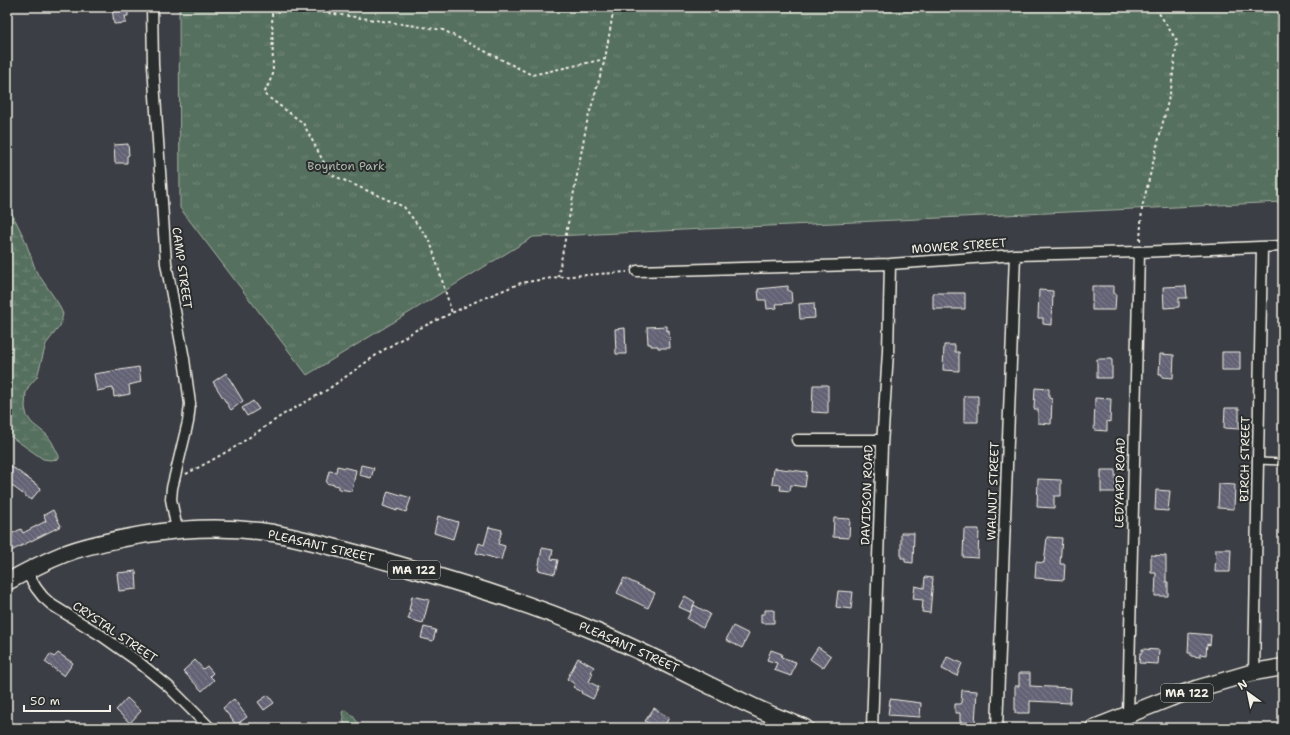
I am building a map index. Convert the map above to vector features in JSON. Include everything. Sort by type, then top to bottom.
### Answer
[{"type":"main road","name":"PLEASANT STREET","points":[[7,582],[26,571],[64,554],[86,547],[147,534],[177,530],[215,528],[273,533],[360,554],[434,575],[566,619],[654,658],[756,708],[804,728]]},
{"type":"main road","name":"MA 122","points":[[1094,728],[1170,698],[1254,672],[1283,667]]},
{"type":"street","name":"CAMP STREET","points":[[152,7],[153,65],[166,263],[184,359],[190,404],[188,422],[173,480],[171,499],[177,530]]},
{"type":"street","name":"MOWER STREET","points":[[637,271],[890,264],[1014,255],[1283,246]]},
{"type":"street","name":"BIRCH STREET","points":[[1254,672],[1262,247]]},
{"type":"street","name":"LEDYARD ROAD","points":[[1128,715],[1139,252]]},
{"type":"street","name":"WALNUT STREET","points":[[997,728],[1014,255]]},
{"type":"street","name":"DAVIDSON ROAD","points":[[872,728],[882,440],[888,352],[890,264]]},
{"type":"street","points":[[797,440],[882,440]]},
{"type":"street","name":"CRYSTAL STREET","points":[[26,571],[36,588],[52,605],[102,636],[136,660],[169,687],[210,728]]},
{"type":"lane","points":[[1258,461],[1283,462]]},
{"type":"path","points":[[272,7],[273,74],[264,94],[303,122],[330,174],[404,207],[430,241],[452,313]]},
{"type":"path","points":[[287,7],[443,30],[532,75],[605,59]]},
{"type":"path","points":[[558,277],[587,122],[605,59],[614,7]]},
{"type":"path","points":[[1139,252],[1142,208],[1172,89],[1177,41],[1155,7]]},
{"type":"path","points":[[173,480],[206,464],[235,447],[284,414],[327,390],[382,351],[416,330],[452,313],[522,283],[558,277],[637,271]]},
{"type":"green space","name":"Boynton Park","points":[[179,7],[1283,7],[1283,202],[533,237],[307,375],[180,208]]},
{"type":"green space","points":[[7,203],[25,240],[36,271],[58,303],[63,314],[60,326],[46,344],[37,377],[29,386],[26,393],[25,407],[27,416],[32,423],[47,435],[52,442],[59,459],[43,459],[7,434]]},
{"type":"green space","points":[[345,710],[348,711],[364,728],[345,728],[342,712]]},
{"type":"building","points":[[112,7],[128,7],[128,16],[125,16],[126,23],[114,24]]},
{"type":"building","points":[[128,144],[129,155],[127,156],[127,163],[115,163],[114,145]]},
{"type":"building","points":[[788,286],[788,291],[791,291],[792,303],[776,304],[777,308],[767,309],[766,300],[759,300],[758,289]]},
{"type":"building","points":[[1092,286],[1114,286],[1114,294],[1116,294],[1115,310],[1092,310]]},
{"type":"building","points":[[1186,286],[1187,298],[1179,298],[1179,307],[1164,308],[1163,287]]},
{"type":"building","points":[[1039,290],[1053,291],[1052,325],[1043,324],[1043,318],[1038,318]]},
{"type":"building","points":[[933,293],[965,293],[965,309],[933,309]]},
{"type":"building","points":[[814,303],[815,318],[800,319],[799,304]]},
{"type":"building","points":[[667,326],[667,331],[669,330],[670,348],[658,348],[658,346],[651,346],[651,344],[648,344],[647,327]]},
{"type":"building","points":[[625,328],[626,354],[616,354],[615,329]]},
{"type":"building","points":[[944,345],[955,345],[955,352],[959,352],[959,371],[943,370]]},
{"type":"building","points":[[1222,352],[1240,352],[1240,370],[1222,370]]},
{"type":"building","points":[[1160,354],[1174,355],[1173,378],[1162,377],[1162,374],[1159,374]]},
{"type":"building","points":[[1097,359],[1112,359],[1112,378],[1097,378]]},
{"type":"building","points":[[139,367],[141,382],[129,385],[130,394],[114,397],[113,388],[97,391],[94,374]]},
{"type":"building","points":[[226,373],[243,401],[231,410],[213,382]]},
{"type":"building","points":[[813,385],[828,385],[828,413],[812,412]]},
{"type":"building","points":[[1035,388],[1049,389],[1049,398],[1052,399],[1051,424],[1038,423],[1038,409],[1034,409]]},
{"type":"building","points":[[964,396],[978,396],[978,422],[964,422]]},
{"type":"building","points":[[1095,398],[1111,399],[1110,422],[1107,421],[1107,431],[1094,430]]},
{"type":"building","points":[[253,401],[259,409],[247,416],[242,408]]},
{"type":"building","points":[[1225,408],[1239,408],[1239,429],[1224,428]]},
{"type":"building","points":[[7,463],[41,488],[31,500],[7,482]]},
{"type":"building","points":[[361,465],[374,468],[371,478],[359,475]]},
{"type":"building","points":[[337,466],[356,470],[352,491],[339,489],[339,486],[326,483],[329,471],[336,472]]},
{"type":"building","points":[[774,468],[807,472],[805,487],[791,485],[790,491],[780,490],[781,485],[772,484]]},
{"type":"building","points":[[1101,470],[1115,470],[1116,492],[1101,492]]},
{"type":"building","points":[[1038,479],[1061,480],[1061,496],[1054,496],[1054,508],[1037,507]]},
{"type":"building","points":[[1219,484],[1235,485],[1234,509],[1218,508]]},
{"type":"building","points":[[1156,490],[1170,491],[1168,511],[1155,510]]},
{"type":"building","points":[[388,491],[411,498],[406,512],[397,509],[397,511],[383,506]]},
{"type":"building","points":[[53,510],[61,526],[7,553],[7,536],[21,529],[23,533],[46,521],[44,515]]},
{"type":"building","points":[[438,516],[458,522],[453,539],[434,533]]},
{"type":"building","points":[[834,518],[850,519],[849,538],[833,537]]},
{"type":"building","points":[[489,527],[502,530],[498,544],[505,546],[501,560],[476,553],[479,543],[484,545]]},
{"type":"building","points":[[964,529],[979,529],[978,558],[963,557]]},
{"type":"building","points":[[901,533],[914,533],[913,563],[905,562],[905,558],[901,558]]},
{"type":"building","points":[[1047,537],[1062,538],[1060,564],[1065,564],[1064,580],[1035,578],[1036,562],[1044,563]]},
{"type":"building","points":[[542,548],[553,550],[551,559],[558,560],[555,574],[538,570]]},
{"type":"building","points":[[1216,549],[1231,549],[1230,572],[1215,572]]},
{"type":"building","points":[[1151,555],[1166,556],[1166,582],[1168,582],[1168,596],[1155,596],[1156,573],[1151,573]]},
{"type":"building","points":[[136,571],[137,589],[119,591],[117,573]]},
{"type":"building","points":[[925,577],[933,578],[930,613],[922,612],[923,600],[913,599],[915,586],[924,588]]},
{"type":"building","points":[[624,578],[655,593],[648,608],[617,593]]},
{"type":"building","points":[[838,591],[853,592],[851,609],[836,607]]},
{"type":"building","points":[[412,596],[429,600],[423,623],[408,619],[411,610],[409,610]]},
{"type":"building","points":[[685,596],[695,602],[690,612],[679,607]]},
{"type":"building","points":[[694,605],[710,614],[703,628],[687,619]]},
{"type":"building","points":[[765,610],[774,610],[774,623],[761,623],[761,614],[765,614]]},
{"type":"building","points":[[733,626],[749,634],[742,648],[726,640]]},
{"type":"building","points":[[424,627],[436,630],[433,641],[421,638]]},
{"type":"building","points":[[1189,633],[1211,635],[1210,645],[1207,644],[1206,655],[1200,654],[1200,657],[1191,656],[1191,653],[1188,653]]},
{"type":"building","points":[[818,647],[831,656],[823,668],[810,659]]},
{"type":"building","points":[[1142,649],[1159,650],[1158,664],[1139,663]]},
{"type":"building","points":[[771,650],[782,654],[781,657],[796,662],[791,676],[774,670],[777,663],[767,660]]},
{"type":"building","points":[[58,653],[73,663],[64,676],[45,662],[50,654],[54,657]]},
{"type":"building","points":[[947,657],[962,663],[957,676],[942,669]]},
{"type":"building","points":[[578,658],[594,667],[591,672],[593,673],[589,682],[599,687],[593,699],[573,687],[575,684],[567,679]]},
{"type":"building","points":[[195,660],[203,669],[207,666],[213,673],[210,676],[214,680],[202,691],[183,671]]},
{"type":"building","points":[[1019,673],[1030,673],[1030,686],[1071,688],[1070,703],[1030,701],[1030,713],[1015,713],[1015,686],[1019,686]]},
{"type":"building","points":[[962,690],[977,691],[975,723],[960,722],[960,713],[955,713],[955,704],[961,704]]},
{"type":"building","points":[[268,695],[274,703],[264,710],[258,702]]},
{"type":"building","points":[[127,698],[141,711],[130,723],[116,710]]},
{"type":"building","points":[[234,699],[247,717],[236,725],[223,708]]},
{"type":"building","points":[[890,699],[921,703],[920,717],[888,715]]},
{"type":"building","points":[[654,708],[669,718],[663,728],[655,728],[645,721]]}]
